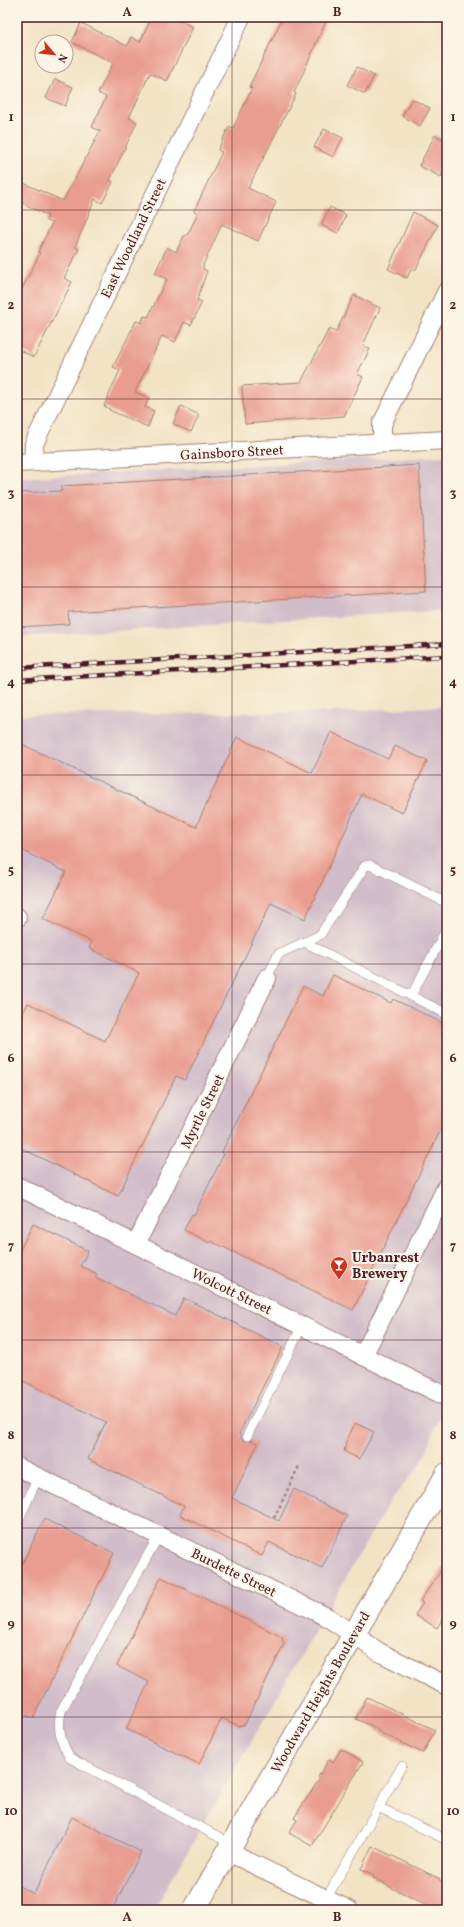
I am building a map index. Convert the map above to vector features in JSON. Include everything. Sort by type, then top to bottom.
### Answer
[{"type":"street","name":"East Woodland Street","points":[[25,463],[241,17]]},
{"type":"street","points":[[382,444],[382,424],[447,291]]},
{"type":"street","name":"Gainsboro Street","points":[[25,463],[447,440]]},
{"type":"street","name":"Myrtle Street","points":[[136,1244],[267,978]]},
{"type":"street","name":"Wolcott Street","points":[[17,1186],[447,1397]]},
{"type":"street","points":[[363,1356],[447,1186]]},
{"type":"street","name":"Burdette Street","points":[[17,1467],[327,1617],[379,1652],[446,1683]]},
{"type":"street","name":"Woodward Heights Boulevard","points":[[194,1910],[447,1474]]},
{"type":"street","points":[[230,1848],[349,1910]]},
{"type":"lane","points":[[267,978],[278,954],[320,935],[361,869],[365,866],[370,865],[447,903]]},
{"type":"lane","points":[[411,996],[447,928]]},
{"type":"lane","points":[[304,942],[447,1014]]},
{"type":"lane","points":[[247,1436],[302,1326]]},
{"type":"lane","points":[[17,1524],[38,1477]]},
{"type":"lane","points":[[159,1535],[61,1712],[58,1724],[61,1741],[70,1758],[230,1848]]},
{"type":"lane","points":[[326,1899],[402,1766]]},
{"type":"lane","points":[[378,1807],[447,1840]]},
{"type":"path","points":[[274,1518],[300,1464]]},
{"type":"shaded area","points":[[447,455],[447,610],[17,637],[17,478]]},
{"type":"shaded area","points":[[447,706],[447,1406],[434,1429],[428,1449],[420,1465],[389,1503],[154,1910],[17,1910],[17,715],[336,712]]},
{"type":"building","points":[[152,17],[173,17],[193,27],[167,81],[150,73],[129,118],[137,122],[110,180],[113,182],[102,203],[95,199],[75,247],[79,249],[64,278],[72,282],[34,357],[17,349],[17,286],[22,289],[40,253],[38,252],[52,223],[46,221],[48,216],[17,200],[17,180],[63,201],[100,131],[92,127],[106,97],[98,93],[113,63],[74,43],[74,38],[81,23],[127,46],[131,37],[140,42]]},
{"type":"building","points":[[283,17],[328,17],[294,93],[296,94],[248,188],[276,202],[258,241],[222,224],[203,265],[203,269],[207,271],[197,300],[202,302],[191,325],[184,322],[175,342],[162,336],[135,392],[149,398],[145,407],[154,411],[148,427],[109,410],[110,409],[104,406],[120,370],[113,367],[136,321],[141,323],[144,316],[148,317],[167,279],[155,273],[167,247],[176,252],[184,236],[188,234],[198,213],[194,211],[222,152],[218,150],[229,126],[233,128],[252,88],[249,87]]},
{"type":"building","points":[[357,67],[374,76],[365,94],[347,85]]},
{"type":"building","points":[[55,79],[73,87],[65,106],[46,98]]},
{"type":"building","points":[[412,99],[430,108],[420,126],[402,116]]},
{"type":"building","points":[[324,129],[343,138],[333,157],[314,147]]},
{"type":"building","points":[[435,135],[447,141],[447,164],[441,177],[419,166]]},
{"type":"building","points":[[330,207],[346,215],[338,233],[321,225]]},
{"type":"building","points":[[413,212],[438,225],[415,271],[411,269],[407,278],[388,269]]},
{"type":"building","points":[[354,295],[380,308],[363,345],[370,349],[357,374],[363,377],[344,416],[245,424],[242,386],[301,382],[329,329],[336,332]]},
{"type":"building","points":[[181,406],[199,415],[191,432],[173,424]]},
{"type":"building","points":[[419,465],[426,591],[68,612],[69,624],[17,627],[17,493],[62,491],[61,486]]},
{"type":"building","points":[[331,732],[388,759],[395,746],[427,761],[402,813],[362,794],[305,919],[271,903],[185,1080],[176,1076],[118,1196],[17,1146],[17,1025],[28,1003],[105,1041],[139,973],[89,948],[92,942],[43,919],[66,872],[17,848],[17,742],[196,827],[237,737],[312,773]]},
{"type":"building","points":[[333,975],[391,1003],[393,999],[447,1025],[447,1117],[353,1310],[211,1241],[210,1243],[184,1230],[192,1214],[194,1215],[224,1154],[222,1152],[303,986],[323,996]]},
{"type":"building","points":[[33,1224],[88,1251],[80,1266],[97,1274],[95,1277],[175,1316],[184,1298],[283,1347],[239,1434],[244,1441],[251,1440],[258,1444],[232,1498],[279,1521],[294,1489],[347,1516],[322,1568],[269,1542],[262,1556],[180,1515],[184,1506],[88,1459],[106,1422],[17,1378],[17,1256]]},
{"type":"building","points":[[355,1423],[374,1432],[359,1459],[344,1451],[345,1444]]},
{"type":"building","points":[[44,1519],[114,1553],[33,1718],[17,1711],[17,1575]]},
{"type":"building","points":[[447,1562],[447,1611],[437,1628],[415,1615],[423,1603],[420,1601]]},
{"type":"building","points":[[161,1577],[278,1635],[282,1638],[284,1644],[245,1724],[239,1726],[222,1718],[199,1764],[126,1729],[149,1682],[117,1666]]},
{"type":"building","points":[[367,1697],[435,1730],[423,1753],[356,1719]]},
{"type":"building","points":[[341,1749],[363,1762],[312,1846],[289,1833],[297,1820],[294,1818],[320,1778],[318,1777],[329,1759],[333,1762]]},
{"type":"building","points":[[72,1817],[141,1852],[112,1910],[17,1910],[17,1885],[34,1894]]},
{"type":"building","points":[[372,1846],[440,1879],[439,1880],[447,1885],[447,1910],[425,1910],[427,1905],[373,1878],[374,1875],[361,1869]]},
{"type":"railway","points":[[17,668],[447,644]]},
{"type":"railway","points":[[17,680],[447,656]]},
{"type":"place","name":"Urbanrest Brewery","points":[[339,1280]]}]
